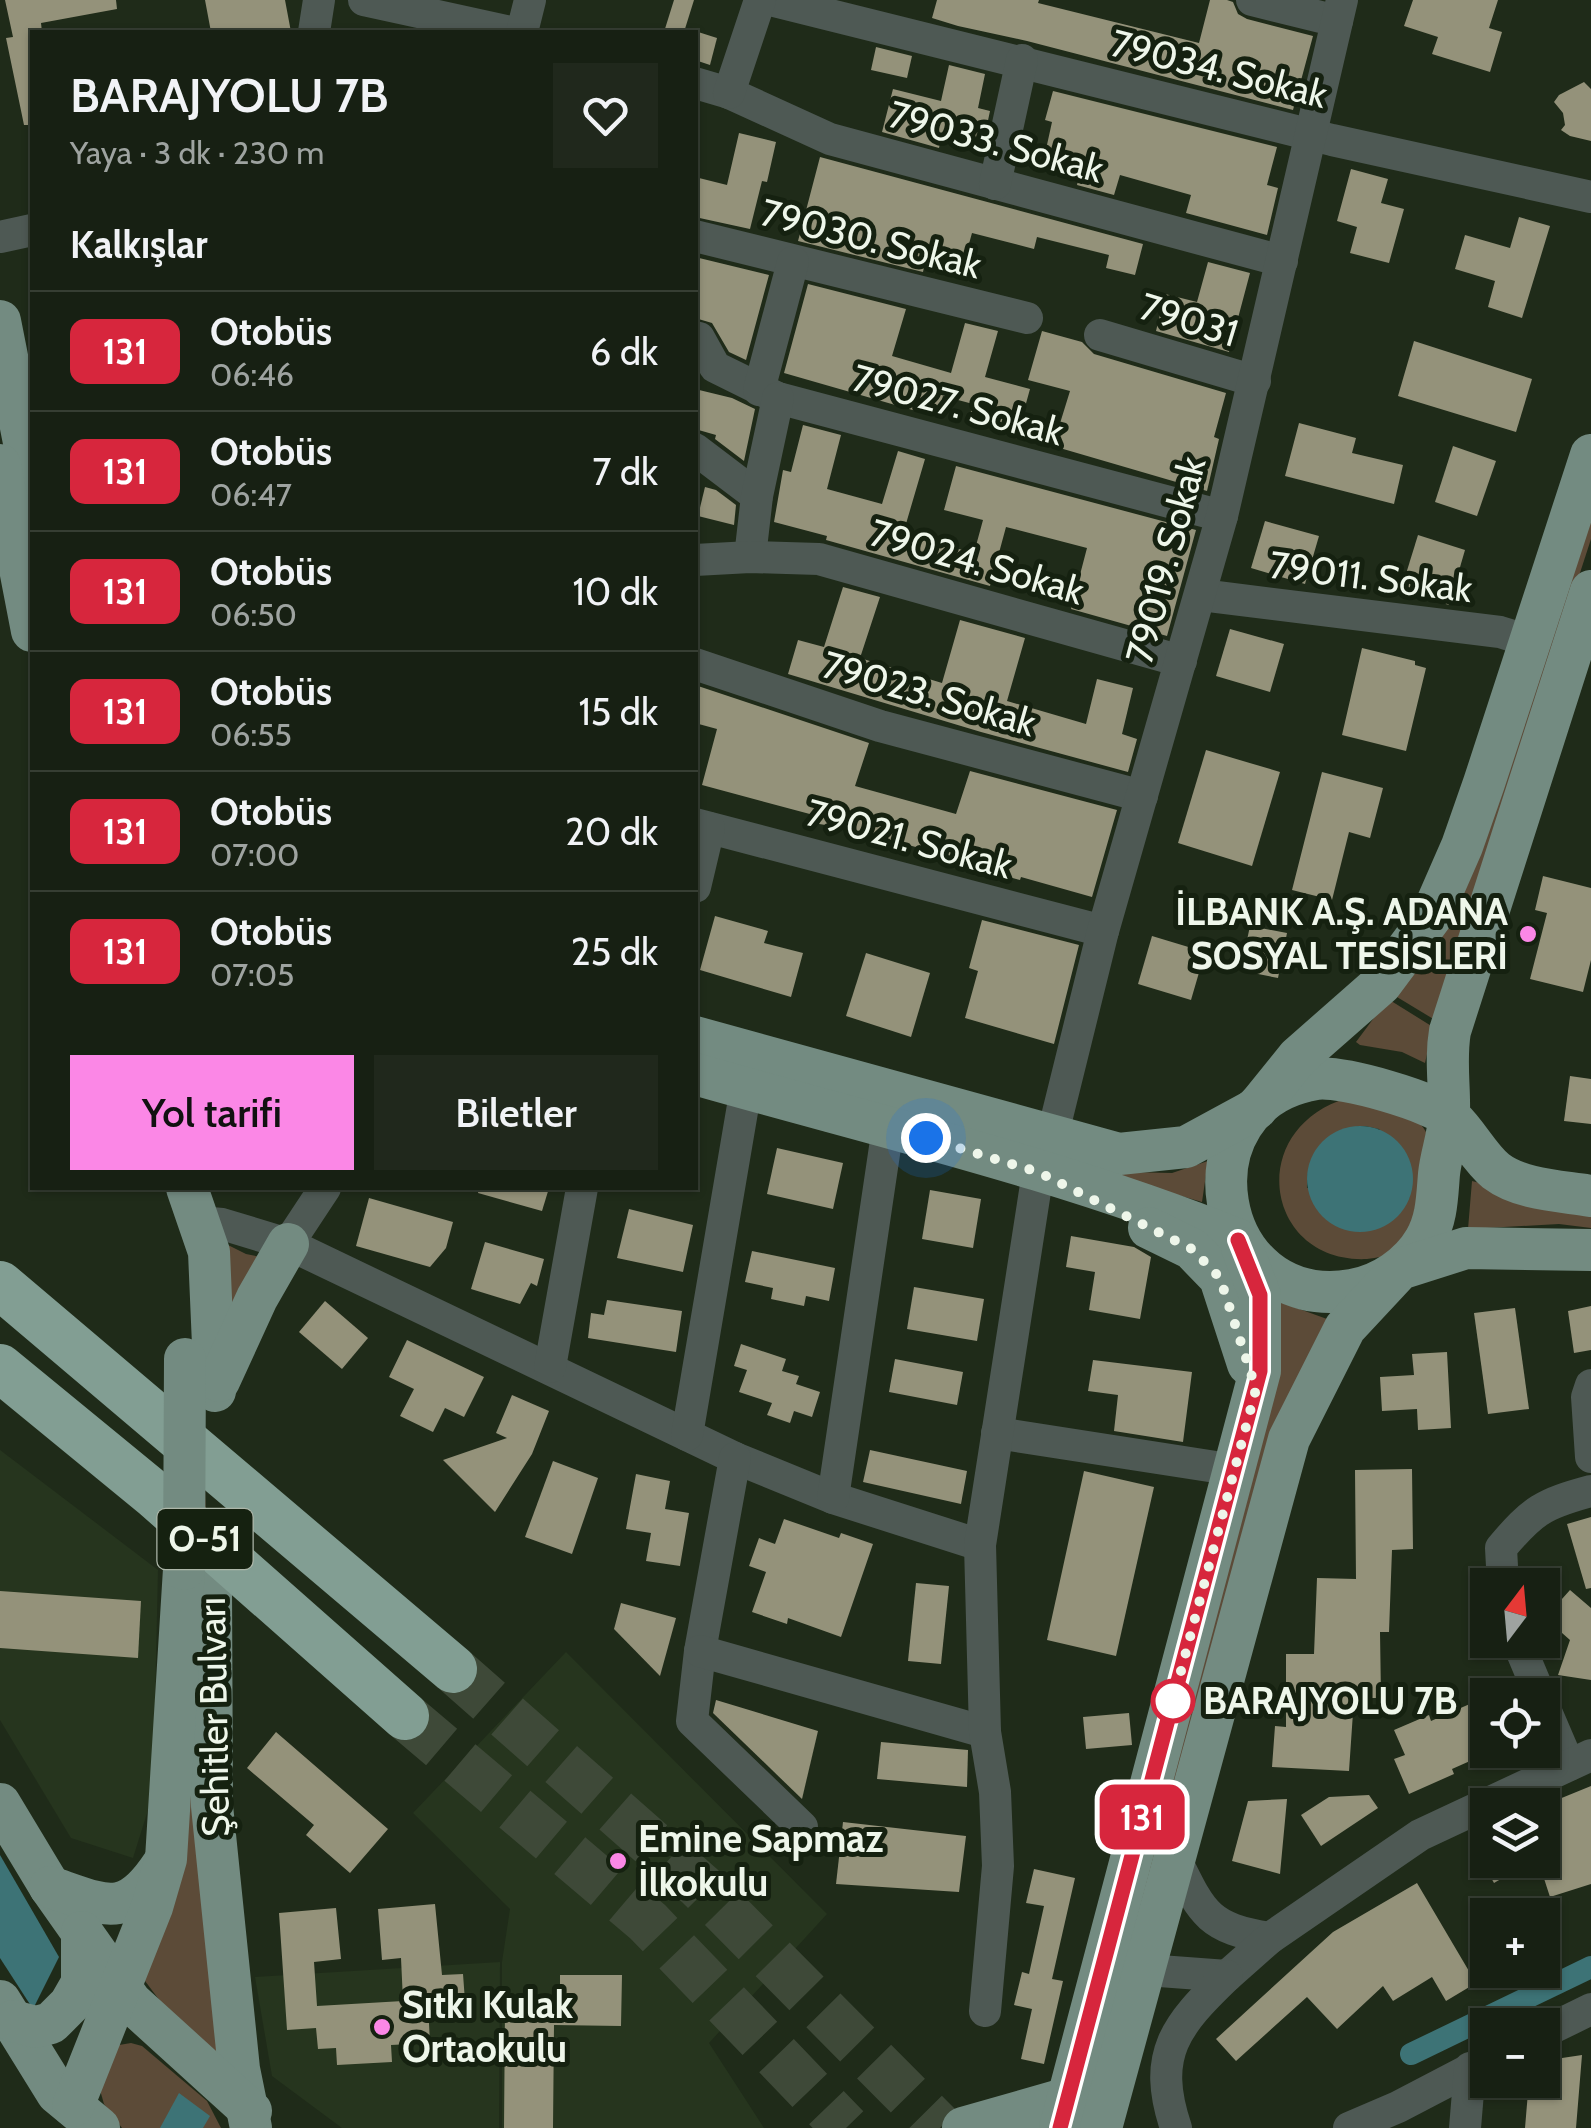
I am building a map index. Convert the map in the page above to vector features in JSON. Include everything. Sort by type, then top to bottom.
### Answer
[{"type":"highway","name":"O-51","points":[[0,1284],[453,1669]]},
{"type":"highway","name":"O-51","points":[[0,1368],[156,1496],[405,1716]]},
{"type":"main road","points":[[0,321],[30,473]]},
{"type":"main road","points":[[1100,2128],[1289,1439],[1345,1328],[1424,1242],[1438,1207],[1439,1173],[1449,1115],[1446,1072],[1450,1031],[1565,647],[1591,455]]},
{"type":"main road","points":[[0,465],[19,608]]},
{"type":"main road","points":[[963,2128],[1064,2113],[1260,1371],[1260,1295],[1226,1205],[1225,1168],[1236,1136],[1298,1057],[1381,984],[1431,916],[1462,846],[1591,591]]},
{"type":"main road","points":[[698,1038],[1045,1154],[1238,1240],[1263,1268],[1295,1286],[1331,1294],[1368,1288],[1400,1269],[1466,1248],[1591,1250]]},
{"type":"main road","points":[[698,1075],[888,1127],[1045,1154],[1118,1154],[1186,1147],[1284,1089],[1317,1079],[1351,1080],[1449,1115],[1496,1171],[1526,1185],[1591,1196]]},
{"type":"main road","points":[[1045,1154],[1192,1249],[1220,1278],[1256,1389]]},
{"type":"main road","name":"Şehitler Bulvarı","points":[[162,1190],[180,1252],[212,1806],[239,2070],[256,2121]]},
{"type":"main road","name":"Şehitler Bulvarı","points":[[79,2121],[120,1987],[152,1907],[166,1859],[215,1391],[209,1252],[194,1205]]},
{"type":"main road","points":[[215,1391],[288,1244]]},
{"type":"main road","points":[[0,1804],[50,1887],[131,2002],[256,2121]]},
{"type":"main road","points":[[50,1887],[87,1899],[126,1903],[151,1882],[166,1859]]},
{"type":"main road","points":[[6,2011],[36,2027],[51,2023],[70,2004],[82,1983],[82,1932]]},
{"type":"main road","points":[[6,2011],[79,2121]]},
{"type":"street","points":[[314,30],[319,0]]},
{"type":"street","points":[[364,0],[502,30]]},
{"type":"street","points":[[522,30],[530,0]]},
{"type":"street","points":[[729,93],[760,0]]},
{"type":"street","name":"79034. Sokak","points":[[770,0],[1311,134],[1591,197]]},
{"type":"street","points":[[1252,0],[1340,11]]},
{"type":"street","name":"79019. Sokak","points":[[985,2012],[998,1866],[995,1792],[985,1732],[980,1545],[1045,1154],[1103,932],[1222,516],[1340,11]]},
{"type":"street","points":[[995,184],[1022,60]]},
{"type":"street","name":"79033. Sokak","points":[[698,84],[729,93],[830,139],[1282,261]]},
{"type":"street","points":[[0,236],[30,230]]},
{"type":"street","name":"79030. Sokak","points":[[698,237],[1027,318]]},
{"type":"street","points":[[750,557],[768,394],[794,262]]},
{"type":"street","name":"79031","points":[[1100,336],[1255,381]]},
{"type":"street","name":"79027. Sokak","points":[[698,338],[715,367],[768,394],[1222,516]]},
{"type":"street","points":[[698,451],[756,496]]},
{"type":"street","name":"79024. Sokak","points":[[698,560],[820,559],[1181,660]]},
{"type":"street","name":"79011. Sokak","points":[[1201,594],[1500,632],[1565,647]]},
{"type":"street","name":"79023. Sokak","points":[[698,665],[880,726],[1142,796]]},
{"type":"street","points":[[698,861],[702,826]]},
{"type":"street","name":"79021. Sokak","points":[[702,826],[1103,932]]},
{"type":"street","points":[[687,1435],[746,1088]]},
{"type":"street","points":[[833,1498],[888,1127]]},
{"type":"street","points":[[288,1244],[324,1190]]},
{"type":"street","points":[[550,1367],[582,1190]]},
{"type":"street","points":[[194,1205],[222,1224],[288,1244],[736,1458],[833,1498],[980,1545]]},
{"type":"street","points":[[1591,1385],[1587,1397],[1591,1456]]},
{"type":"street","points":[[997,1433],[1235,1470]]},
{"type":"street","points":[[736,1458],[700,1651],[692,1721],[802,1827]]},
{"type":"street","points":[[1502,1568],[1501,1548],[1541,1506],[1591,1491]]},
{"type":"street","points":[[700,1651],[985,1732]]},
{"type":"street","points":[[1176,2128],[1165,2096],[1168,2063],[1178,2029],[1188,2013],[1270,1938],[1420,1835],[1580,1760],[1560,1728]]},
{"type":"street","points":[[1175,1858],[1200,1906],[1214,1922],[1240,1933],[1270,1938]]},
{"type":"street","points":[[1146,1970],[1228,1976]]},
{"type":"street","points":[[1560,2025],[1591,2010]]},
{"type":"street","points":[[1349,2128],[1470,2069]]},
{"type":"street","points":[[1465,2128],[1472,2098]]},
{"type":"shaded area","points":[[1591,505],[1591,539],[1435,1020],[1392,994]]},
{"type":"shaded area","points":[[1388,999],[1433,1027],[1425,1063],[1402,1052],[1356,1042]]},
{"type":"shaded area","points":[[1347,1098],[1404,1113],[1424,1129],[1441,1187],[1393,1252],[1367,1259],[1333,1255],[1307,1240],[1289,1219],[1280,1192],[1281,1164],[1292,1137],[1314,1114]],"holes":[[[1352,1128],[1379,1129],[1412,1171],[1409,1198],[1307,1188],[1311,1163],[1322,1144]]]},
{"type":"shaded area","points":[[894,1113],[1128,1172],[1172,1173],[1208,1161],[1202,1202]]},
{"type":"shaded area","points":[[1472,1181],[1591,1211],[1591,1228],[1559,1224],[1468,1229]]},
{"type":"shaded area","points":[[192,1235],[202,1385],[222,2056],[197,2050],[139,1973],[196,1381]]},
{"type":"shaded area","points":[[224,1243],[246,1254],[270,1259],[231,1338]]},
{"type":"shaded area","points":[[1280,1302],[1327,1319],[1086,2097]]},
{"type":"shaded area","points":[[0,1450],[158,1570],[153,1794],[133,1858],[71,1838],[0,1720]]},
{"type":"shaded area","name":"Emine Sapmaz İlkokulu","points":[[566,1652],[827,1914],[709,2043],[764,2128],[502,2128],[502,1962],[510,1909],[413,1813]]},
{"type":"shaded area","name":"Sıtkı Kulak Ortaokulu","points":[[500,1962],[499,2128],[342,2128],[272,2076],[255,1977]]},
{"type":"shaded area","points":[[119,2045],[142,2046],[207,2101],[221,2128],[122,2128],[104,2104],[100,2090]]},
{"type":"water","points":[[1360,1126],[1380,1130],[1397,1142],[1409,1159],[1413,1179],[1409,1199],[1397,1216],[1380,1228],[1360,1232],[1340,1228],[1323,1216],[1311,1199],[1307,1179],[1311,1159],[1323,1142],[1340,1130]]},
{"type":"water","points":[[0,1855],[59,1957],[33,2009],[0,1958]]},
{"type":"water","points":[[179,2093],[210,2116],[203,2128],[160,2128]]},
{"type":"building","points":[[5,0],[116,0],[117,9],[41,23],[42,30],[30,30],[30,125],[24,125],[6,38],[13,37]]},
{"type":"building","points":[[205,0],[285,0],[291,30],[211,30]]},
{"type":"building","points":[[674,0],[694,0],[685,30],[665,30]]},
{"type":"building","points":[[937,0],[1039,0],[1038,3],[1199,43],[1210,0],[1227,0],[1247,19],[1313,36],[1293,110],[932,18]]},
{"type":"building","points":[[1413,0],[1498,0],[1489,28],[1502,32],[1490,72],[1432,54],[1438,37],[1404,26]]},
{"type":"building","points":[[698,32],[717,38],[710,65],[698,61]]},
{"type":"building","points":[[876,47],[912,56],[907,78],[871,70]]},
{"type":"building","points":[[949,65],[985,74],[978,108],[990,111],[983,144],[942,134],[939,148],[882,132],[893,89],[941,101]]},
{"type":"building","points":[[1584,82],[1591,89],[1591,141],[1561,130],[1565,125],[1563,113],[1554,102],[1559,95]]},
{"type":"building","points":[[1053,91],[1277,147],[1267,185],[1278,188],[1267,235],[1186,213],[1191,195],[1120,175],[1114,195],[1077,185],[1080,172],[1043,163],[1052,122],[1045,120]]},
{"type":"building","points":[[739,133],[776,142],[750,229],[698,218],[698,178],[727,185]]},
{"type":"building","points":[[820,157],[1143,244],[1135,275],[1106,268],[1109,255],[1037,237],[1034,249],[972,233],[960,276],[924,267],[923,272],[798,241]]},
{"type":"building","points":[[1351,169],[1388,179],[1381,203],[1404,209],[1389,263],[1350,253],[1357,227],[1337,221]]},
{"type":"building","points":[[1519,217],[1550,226],[1522,318],[1488,307],[1495,281],[1455,269],[1465,235],[1510,248]]},
{"type":"building","points":[[698,258],[769,275],[746,360],[729,352],[712,323],[698,319]]},
{"type":"building","points":[[1208,262],[1250,273],[1229,352],[1156,331],[1165,294],[1197,302]]},
{"type":"building","points":[[808,284],[906,309],[892,356],[951,373],[965,323],[998,331],[985,377],[1030,389],[1017,436],[968,422],[973,404],[943,396],[937,417],[784,373]]},
{"type":"building","points":[[1042,331],[1082,342],[1094,354],[1226,393],[1214,437],[1219,439],[1207,491],[1053,446],[1070,391],[1028,380]]},
{"type":"building","points":[[1414,341],[1532,379],[1516,432],[1398,396]]},
{"type":"building","points":[[698,390],[732,398],[755,409],[744,461],[715,439],[716,435],[698,430]]},
{"type":"building","points":[[1299,423],[1356,438],[1352,453],[1403,465],[1394,504],[1285,476]]},
{"type":"building","points":[[803,425],[841,435],[827,489],[882,504],[898,451],[925,459],[903,534],[974,553],[983,520],[944,510],[956,466],[1196,530],[1167,636],[1071,609],[1087,548],[1006,527],[990,586],[774,522],[783,470],[791,472]]},
{"type":"building","points":[[1453,446],[1496,461],[1477,516],[1435,502]]},
{"type":"building","points":[[705,487],[736,505],[734,525],[698,516]]},
{"type":"building","points":[[1265,521],[1319,536],[1305,584],[1251,568]]},
{"type":"building","points":[[1418,535],[1465,550],[1449,605],[1401,590]]},
{"type":"building","points":[[843,587],[880,597],[860,658],[942,683],[960,620],[1025,638],[1007,701],[1086,724],[1097,679],[1133,688],[1122,734],[1137,739],[1128,772],[788,674],[798,640],[824,647]]},
{"type":"building","points":[[1230,629],[1284,644],[1270,692],[1216,676]]},
{"type":"building","points":[[1362,648],[1415,661],[1415,665],[1426,668],[1406,751],[1342,735]]},
{"type":"building","points":[[698,686],[869,743],[855,786],[956,814],[970,771],[1117,810],[1092,897],[944,859],[945,855],[846,828],[819,824],[821,817],[702,785],[717,729],[698,724]]},
{"type":"building","points":[[1206,750],[1280,772],[1252,866],[1178,843]]},
{"type":"building","points":[[1322,772],[1383,788],[1370,838],[1349,832],[1332,900],[1292,890]]},
{"type":"building","points":[[1543,876],[1591,888],[1591,960],[1583,992],[1530,979],[1547,913],[1535,910]]},
{"type":"building","points":[[715,916],[768,931],[764,943],[803,953],[791,997],[700,970]]},
{"type":"building","points":[[982,920],[1079,945],[1054,1044],[965,1018],[978,971],[969,968]]},
{"type":"building","points":[[1250,926],[1287,933],[1278,978],[1248,972],[1252,956],[1244,954]]},
{"type":"building","points":[[1152,936],[1205,952],[1191,1000],[1138,984]]},
{"type":"building","points":[[866,953],[930,973],[911,1037],[846,1016]]},
{"type":"building","points":[[1570,1076],[1591,1079],[1591,1124],[1564,1121]]},
{"type":"building","points":[[777,1148],[843,1163],[833,1209],[767,1194]]},
{"type":"building","points":[[479,1190],[548,1190],[542,1211],[478,1193]]},
{"type":"building","points":[[930,1190],[981,1199],[973,1248],[922,1239]]},
{"type":"building","points":[[369,1198],[453,1222],[446,1248],[430,1267],[356,1246]]},
{"type":"building","points":[[629,1209],[693,1225],[683,1272],[617,1258]]},
{"type":"building","points":[[1071,1236],[1134,1247],[1151,1257],[1140,1319],[1089,1310],[1095,1272],[1066,1267]]},
{"type":"building","points":[[485,1242],[544,1259],[537,1286],[531,1283],[520,1304],[471,1289]]},
{"type":"building","points":[[752,1251],[835,1268],[829,1301],[806,1296],[804,1306],[771,1299],[773,1288],[745,1282]]},
{"type":"building","points":[[914,1287],[984,1299],[977,1341],[907,1329]]},
{"type":"building","points":[[607,1300],[682,1311],[676,1352],[588,1338],[591,1313],[604,1315]]},
{"type":"building","points":[[325,1301],[368,1338],[342,1369],[299,1332]]},
{"type":"building","points":[[1591,1306],[1591,1350],[1574,1353],[1568,1311]]},
{"type":"building","points":[[1515,1308],[1529,1409],[1488,1414],[1474,1313]]},
{"type":"building","points":[[407,1340],[484,1377],[464,1417],[445,1408],[433,1432],[400,1416],[414,1389],[389,1377]]},
{"type":"building","points":[[741,1344],[786,1359],[782,1371],[799,1376],[796,1384],[820,1392],[812,1417],[794,1411],[790,1423],[767,1415],[772,1403],[739,1392],[747,1370],[734,1366]]},
{"type":"building","points":[[1447,1352],[1451,1428],[1418,1430],[1417,1409],[1382,1411],[1380,1377],[1414,1375],[1412,1354]]},
{"type":"building","points":[[895,1359],[963,1372],[957,1405],[889,1392]]},
{"type":"building","points":[[1093,1360],[1192,1372],[1183,1442],[1114,1431],[1118,1395],[1088,1391]]},
{"type":"building","points":[[512,1395],[549,1411],[532,1454],[495,1512],[443,1460],[507,1438],[496,1433]]},
{"type":"building","points":[[870,1450],[967,1471],[961,1504],[863,1482]]},
{"type":"building","points":[[553,1461],[598,1478],[572,1554],[525,1537]]},
{"type":"building","points":[[1412,1469],[1413,1549],[1392,1550],[1389,1632],[1380,1632],[1381,1698],[1354,1698],[1349,1771],[1272,1767],[1275,1726],[1286,1727],[1286,1654],[1314,1654],[1317,1578],[1356,1579],[1355,1470]]},
{"type":"building","points":[[1084,1471],[1154,1487],[1116,1656],[1047,1640]]},
{"type":"building","points":[[636,1474],[670,1481],[665,1509],[689,1513],[680,1566],[646,1561],[651,1533],[626,1529]]},
{"type":"building","points":[[1591,1517],[1591,1588],[1586,1589],[1567,1524]]},
{"type":"building","points":[[784,1519],[839,1538],[841,1533],[873,1544],[841,1637],[788,1618],[787,1624],[752,1612],[766,1572],[749,1566],[759,1538],[775,1544]]},
{"type":"building","points":[[916,1583],[949,1586],[941,1664],[908,1661]]},
{"type":"building","points":[[1570,1590],[1591,1608],[1591,1680],[1558,1675],[1570,1640],[1560,1631],[1560,1601]]},
{"type":"building","points":[[0,1591],[141,1601],[138,1658],[0,1648]]},
{"type":"building","points":[[621,1603],[676,1618],[660,1676],[614,1629]]},
{"type":"building","points":[[716,1700],[818,1731],[802,1799],[713,1713]]},
{"type":"building","points":[[1470,1704],[1470,1761],[1452,1769],[1454,1774],[1409,1794],[1394,1759],[1405,1755],[1394,1730],[1429,1715],[1431,1721]]},
{"type":"building","points":[[1129,1713],[1132,1745],[1086,1749],[1083,1717]]},
{"type":"building","points":[[276,1732],[388,1829],[350,1873],[306,1835],[314,1825],[247,1768]]},
{"type":"building","points":[[881,1742],[968,1750],[967,1787],[877,1779]]},
{"type":"building","points":[[1591,1786],[1591,1884],[1550,1897],[1544,1878],[1560,1878],[1560,1799]]},
{"type":"building","points":[[1369,1795],[1378,1808],[1321,1846],[1301,1815],[1329,1797]]},
{"type":"building","points":[[1287,1799],[1280,1874],[1232,1861],[1248,1801]]},
{"type":"building","points":[[843,1822],[966,1836],[959,1892],[836,1884]]},
{"type":"building","points":[[1034,1869],[1075,1878],[1052,1979],[1063,1981],[1044,2064],[1021,2059],[1032,2009],[1014,2005],[1022,1972],[1029,1974],[1044,1906],[1026,1903]]},
{"type":"building","points":[[1417,1883],[1470,1973],[1470,1987],[1446,2001],[1432,1977],[1393,2001],[1383,1986],[1337,2029],[1307,1997],[1236,2061],[1216,2039],[1333,1932]]},
{"type":"building","points":[[435,1904],[442,1975],[463,1974],[465,2001],[428,2004],[430,2043],[391,2045],[392,2062],[337,2065],[336,2048],[318,2049],[316,2028],[287,2030],[279,1913],[336,1908],[341,1959],[314,1962],[317,2006],[403,2001],[401,1958],[382,1960],[378,1909]]},
{"type":"building","points":[[560,1975],[622,1975],[621,2026],[554,2025],[553,2128],[504,2128],[505,2008],[560,2008]]},
{"type":"building","points":[[1582,2055],[1576,2128],[1525,2128],[1528,2098],[1560,2098],[1560,2058]]},
{"type":"waterway","points":[[1411,2054],[1591,1967]]},
{"type":"tunnel","points":[[453,1669],[700,1886],[940,2128]]},
{"type":"tunnel","points":[[405,1716],[648,1922],[846,2128]]},
{"type":"bus line","name":"131","points":[[1060,2128],[1260,1371],[1260,1295],[1238,1240]]},
{"type":"place","name":"İLBANK A.Ş. ADANA SOSYAL TESİSLERİ","points":[[1528,934]]},
{"type":"place","name":"BARAJYOLU 7B","points":[[1173,1701]]},
{"type":"place","name":"Emine Sapmaz İlkokulu","points":[[618,1861]]},
{"type":"place","name":"Sıtkı Kulak Ortaokulu","points":[[382,2027]]},
{"type":"route","points":[[926,1138],[1038,1172],[1192,1249],[1220,1278],[1256,1389],[1173,1701]]}]
